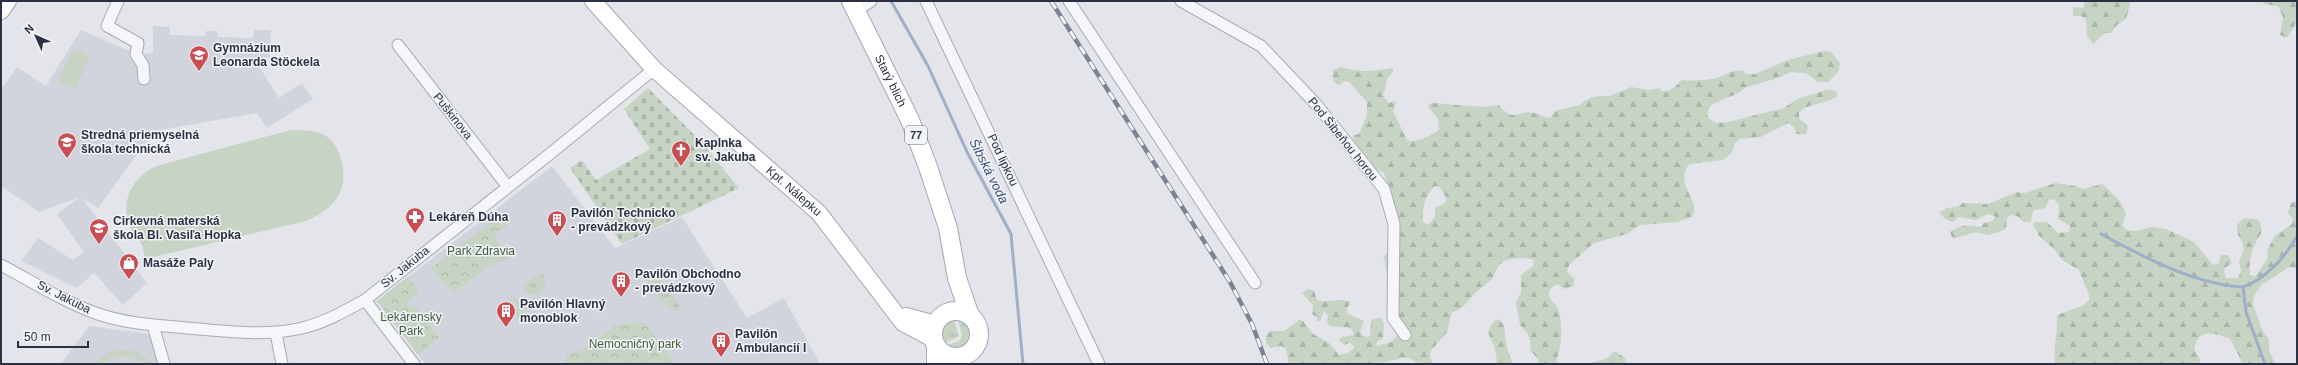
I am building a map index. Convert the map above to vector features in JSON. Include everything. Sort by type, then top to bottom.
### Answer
[{"type":"main road","name":"Starý blich","points":[[853,6],[910,120],[928,167],[948,228],[957,278],[970,316]]},
{"type":"main road","name":"Starý blich","points":[[948,312],[957,278]]},
{"type":"main road","points":[[961,357],[945,355],[934,336],[948,312],[956,311],[970,316]]},
{"type":"main road","name":"77","points":[[970,316],[978,326],[979,333],[961,357],[981,364]]},
{"type":"street","points":[[1,11],[8,1]]},
{"type":"street","points":[[118,1],[107,26],[138,42],[136,54],[143,64],[144,79]]},
{"type":"street","name":"Kpt. Nálepku","points":[[594,1],[654,69],[819,213],[893,311],[916,320],[934,336]]},
{"type":"street","points":[[853,6],[871,1]]},
{"type":"street","name":"Pod lipkou","points":[[926,1],[1099,364]]},
{"type":"street","points":[[1069,1],[1255,283]]},
{"type":"street","name":"Pod Šibeňou horou","points":[[1180,1],[1261,46],[1316,104],[1384,189],[1394,224],[1392,318],[1405,335]]},
{"type":"street","name":"Puškinova","points":[[398,45],[508,186]]},
{"type":"street","name":"Sv. Jakuba","points":[[1,265],[74,304],[98,314],[126,322],[237,332],[276,333],[303,328],[332,317],[365,300],[654,69]]},
{"type":"street","points":[[365,300],[414,364]]},
{"type":"street","points":[[153,325],[164,364]]},
{"type":"street","points":[[276,333],[282,364]]},
{"type":"street","points":[[934,336],[935,364]]},
{"type":"shaded area","points":[[153,26],[170,27],[170,35],[205,36],[206,31],[217,31],[218,37],[253,38],[254,30],[271,30],[270,57],[255,60],[279,98],[302,83],[313,99],[267,128],[257,113],[154,131],[98,208],[82,198],[147,283],[123,305],[94,273],[77,288],[21,261],[38,238],[73,260],[84,252],[57,214],[80,197],[39,212],[1,186],[1,90],[17,67],[46,86],[81,30],[136,54],[153,53]]},
{"type":"shaded area","points":[[552,166],[615,248],[682,217],[747,318],[784,298],[820,364],[425,364],[377,301]]},
{"type":"shaded area","points":[[89,326],[150,334],[158,364],[61,364]]},
{"type":"green space","points":[[2085,1],[2131,1],[2126,19],[2117,25],[2111,33],[2105,33],[2093,44],[2087,36],[2086,20],[2081,16],[2073,16],[2073,7],[2083,8]]},
{"type":"green space","points":[[2262,1],[2297,1],[2297,22],[2287,38],[2280,35],[2283,17],[2278,6],[2264,4]]},
{"type":"green space","points":[[73,49],[90,57],[75,89],[58,81]]},
{"type":"green space","points":[[1823,51],[1831,52],[1840,63],[1838,72],[1828,82],[1818,82],[1806,73],[1791,72],[1778,78],[1747,87],[1736,94],[1711,105],[1708,111],[1708,118],[1716,123],[1728,122],[1784,108],[1797,99],[1826,90],[1835,90],[1838,96],[1828,101],[1803,109],[1799,112],[1799,119],[1806,124],[1807,127],[1806,134],[1796,134],[1794,127],[1788,123],[1761,137],[1740,139],[1735,143],[1732,152],[1723,160],[1689,164],[1685,172],[1684,179],[1694,204],[1692,217],[1677,222],[1640,225],[1627,234],[1594,243],[1569,265],[1567,272],[1574,278],[1574,286],[1565,289],[1557,284],[1551,288],[1549,293],[1551,300],[1558,308],[1561,320],[1561,342],[1556,361],[1559,364],[1538,364],[1538,359],[1530,350],[1529,336],[1520,325],[1516,303],[1521,292],[1521,275],[1533,266],[1534,260],[1526,258],[1516,258],[1502,262],[1492,279],[1475,293],[1463,307],[1452,312],[1447,332],[1430,352],[1432,364],[1419,364],[1409,358],[1403,358],[1376,364],[1289,364],[1286,349],[1281,346],[1270,348],[1266,343],[1266,336],[1270,331],[1284,331],[1299,320],[1303,321],[1313,334],[1329,343],[1339,355],[1348,353],[1354,348],[1354,346],[1349,343],[1344,345],[1339,340],[1342,337],[1354,335],[1351,328],[1330,326],[1327,322],[1328,315],[1324,311],[1320,321],[1317,322],[1317,317],[1312,314],[1313,305],[1302,293],[1308,289],[1314,291],[1317,300],[1342,300],[1351,302],[1347,308],[1348,314],[1364,321],[1360,331],[1362,335],[1366,337],[1370,336],[1371,320],[1381,317],[1384,324],[1383,338],[1376,343],[1377,346],[1391,342],[1397,336],[1392,323],[1387,319],[1393,281],[1385,267],[1386,262],[1383,258],[1390,249],[1390,191],[1384,173],[1374,168],[1370,160],[1354,144],[1353,135],[1359,134],[1367,115],[1367,102],[1349,82],[1344,81],[1339,85],[1335,82],[1333,79],[1333,70],[1341,67],[1367,71],[1393,68],[1393,72],[1388,77],[1386,89],[1382,95],[1389,103],[1396,101],[1393,111],[1407,140],[1415,141],[1439,130],[1438,119],[1429,108],[1429,104],[1433,103],[1482,107],[1499,105],[1508,114],[1516,115],[1528,112],[1550,118],[1555,111],[1579,105],[1592,97],[1610,96],[1631,87],[1649,90],[1659,88],[1662,91],[1668,91],[1682,80],[1696,81],[1710,79],[1737,71],[1743,71],[1746,74],[1755,74],[1788,60]],"holes":[[[1435,186],[1440,187],[1447,200],[1444,204],[1435,208],[1435,216],[1429,225],[1423,222],[1425,202],[1432,189]]]},
{"type":"green space","points":[[648,88],[703,144],[739,188],[622,244],[570,168],[582,160],[596,180],[650,149],[624,109]]},
{"type":"green space","points":[[291,130],[306,130],[320,133],[329,138],[337,148],[343,171],[343,181],[337,198],[331,205],[324,211],[306,221],[145,259],[141,243],[131,229],[126,210],[130,192],[134,185],[147,171],[156,166]]},
{"type":"green space","points":[[2055,183],[2075,186],[2083,189],[2102,184],[2120,201],[2126,214],[2122,225],[2126,230],[2135,231],[2151,227],[2166,229],[2194,242],[2213,265],[2219,263],[2221,255],[2228,255],[2232,263],[2225,268],[2224,272],[2226,278],[2238,278],[2241,271],[2239,262],[2244,249],[2242,241],[2238,235],[2237,225],[2244,218],[2256,219],[2260,222],[2262,232],[2254,247],[2250,263],[2250,275],[2256,276],[2267,259],[2268,249],[2275,236],[2292,224],[2293,219],[2288,213],[2291,203],[2297,201],[2297,268],[2289,267],[2261,285],[2254,296],[2253,304],[2262,329],[2269,340],[2269,350],[2275,364],[2243,364],[2230,339],[2218,335],[2207,334],[2199,338],[2194,350],[2201,360],[2199,364],[2055,364],[2057,315],[2082,306],[2089,300],[2089,295],[2079,270],[2062,260],[2055,250],[2039,236],[2033,224],[2034,222],[2047,222],[2058,233],[2069,232],[2070,226],[2058,219],[2059,205],[2054,199],[2049,200],[2045,208],[2033,211],[2031,222],[2024,222],[2017,216],[2010,215],[2007,219],[2006,229],[1989,235],[1975,232],[1953,239],[1950,232],[1957,228],[1965,226],[1981,227],[1984,223],[1993,221],[1995,216],[1988,214],[1976,220],[1958,217],[1953,222],[1945,219],[1939,212],[1947,208],[1956,207],[1963,203],[1988,204],[2017,192],[2025,193]]},
{"type":"green space","name":"Park Zdravia","points":[[500,215],[507,226],[494,237],[510,259],[491,265],[453,293],[431,268]]},
{"type":"green space","points":[[667,268],[671,273],[661,280],[680,307],[677,312],[666,306],[642,276]]},
{"type":"green space","points":[[542,272],[546,285],[541,293],[531,295],[523,289],[526,282]]},
{"type":"green space","name":"Lekárensky Park","points":[[409,276],[419,293],[406,302],[410,308],[414,305],[439,338],[418,355],[377,301]]},
{"type":"green space","points":[[510,295],[531,307],[525,312],[529,316],[521,322],[513,311],[518,307]]},
{"type":"green space","points":[[954,319],[959,336],[945,343],[942,335],[944,325],[950,320]]},
{"type":"green space","points":[[958,319],[968,326],[970,339],[964,347],[953,349],[948,345],[959,341],[962,336]]},
{"type":"green space","points":[[1497,319],[1504,326],[1507,347],[1513,364],[1494,364],[1497,361],[1495,349],[1488,332],[1491,325]]},
{"type":"green space","name":"Nemocničný park","points":[[645,322],[675,364],[565,364],[566,355],[588,347],[615,325]]},
{"type":"green space","points":[[127,349],[140,353],[153,364],[145,363],[127,356],[119,356],[102,363],[94,364],[106,353]]},
{"type":"green space","points":[[1613,352],[1616,352],[1625,358],[1626,364],[1589,364],[1605,359]]},
{"type":"waterway","name":"Šibská voda","points":[[891,1],[928,66],[968,154],[1011,234],[1023,364]]},
{"type":"waterway","points":[[2101,234],[2169,268],[2206,281],[2243,287]]},
{"type":"waterway","points":[[2265,364],[2246,312],[2243,287],[2267,273],[2287,252],[2297,236]]},
{"type":"railway","points":[[1051,1],[1230,282],[1252,324],[1267,364]]},
{"type":"place","name":"Gymnázium Leonarda Stöckela","points":[[199,72]]},
{"type":"place","name":"Stredná priemyselná škola technická","points":[[67,159]]},
{"type":"place","name":"Kaplnka sv. Jakuba","points":[[681,167]]},
{"type":"place","name":"Lekáreň Dúha","points":[[415,234]]},
{"type":"place","name":"Pavilón Technicko - prevádzkový","points":[[557,237]]},
{"type":"place","name":"Cirkevná materská škola Bl. Vasiľa Hopka","points":[[99,245]]},
{"type":"place","name":"Masáže Paly","points":[[129,280]]},
{"type":"place","name":"Pavilón Obchodno - prevádzkový","points":[[621,298]]},
{"type":"place","name":"Pavilón Hlavný monoblok","points":[[506,328]]},
{"type":"place","name":"Pavilón Ambulancií I","points":[[721,358]]}]
